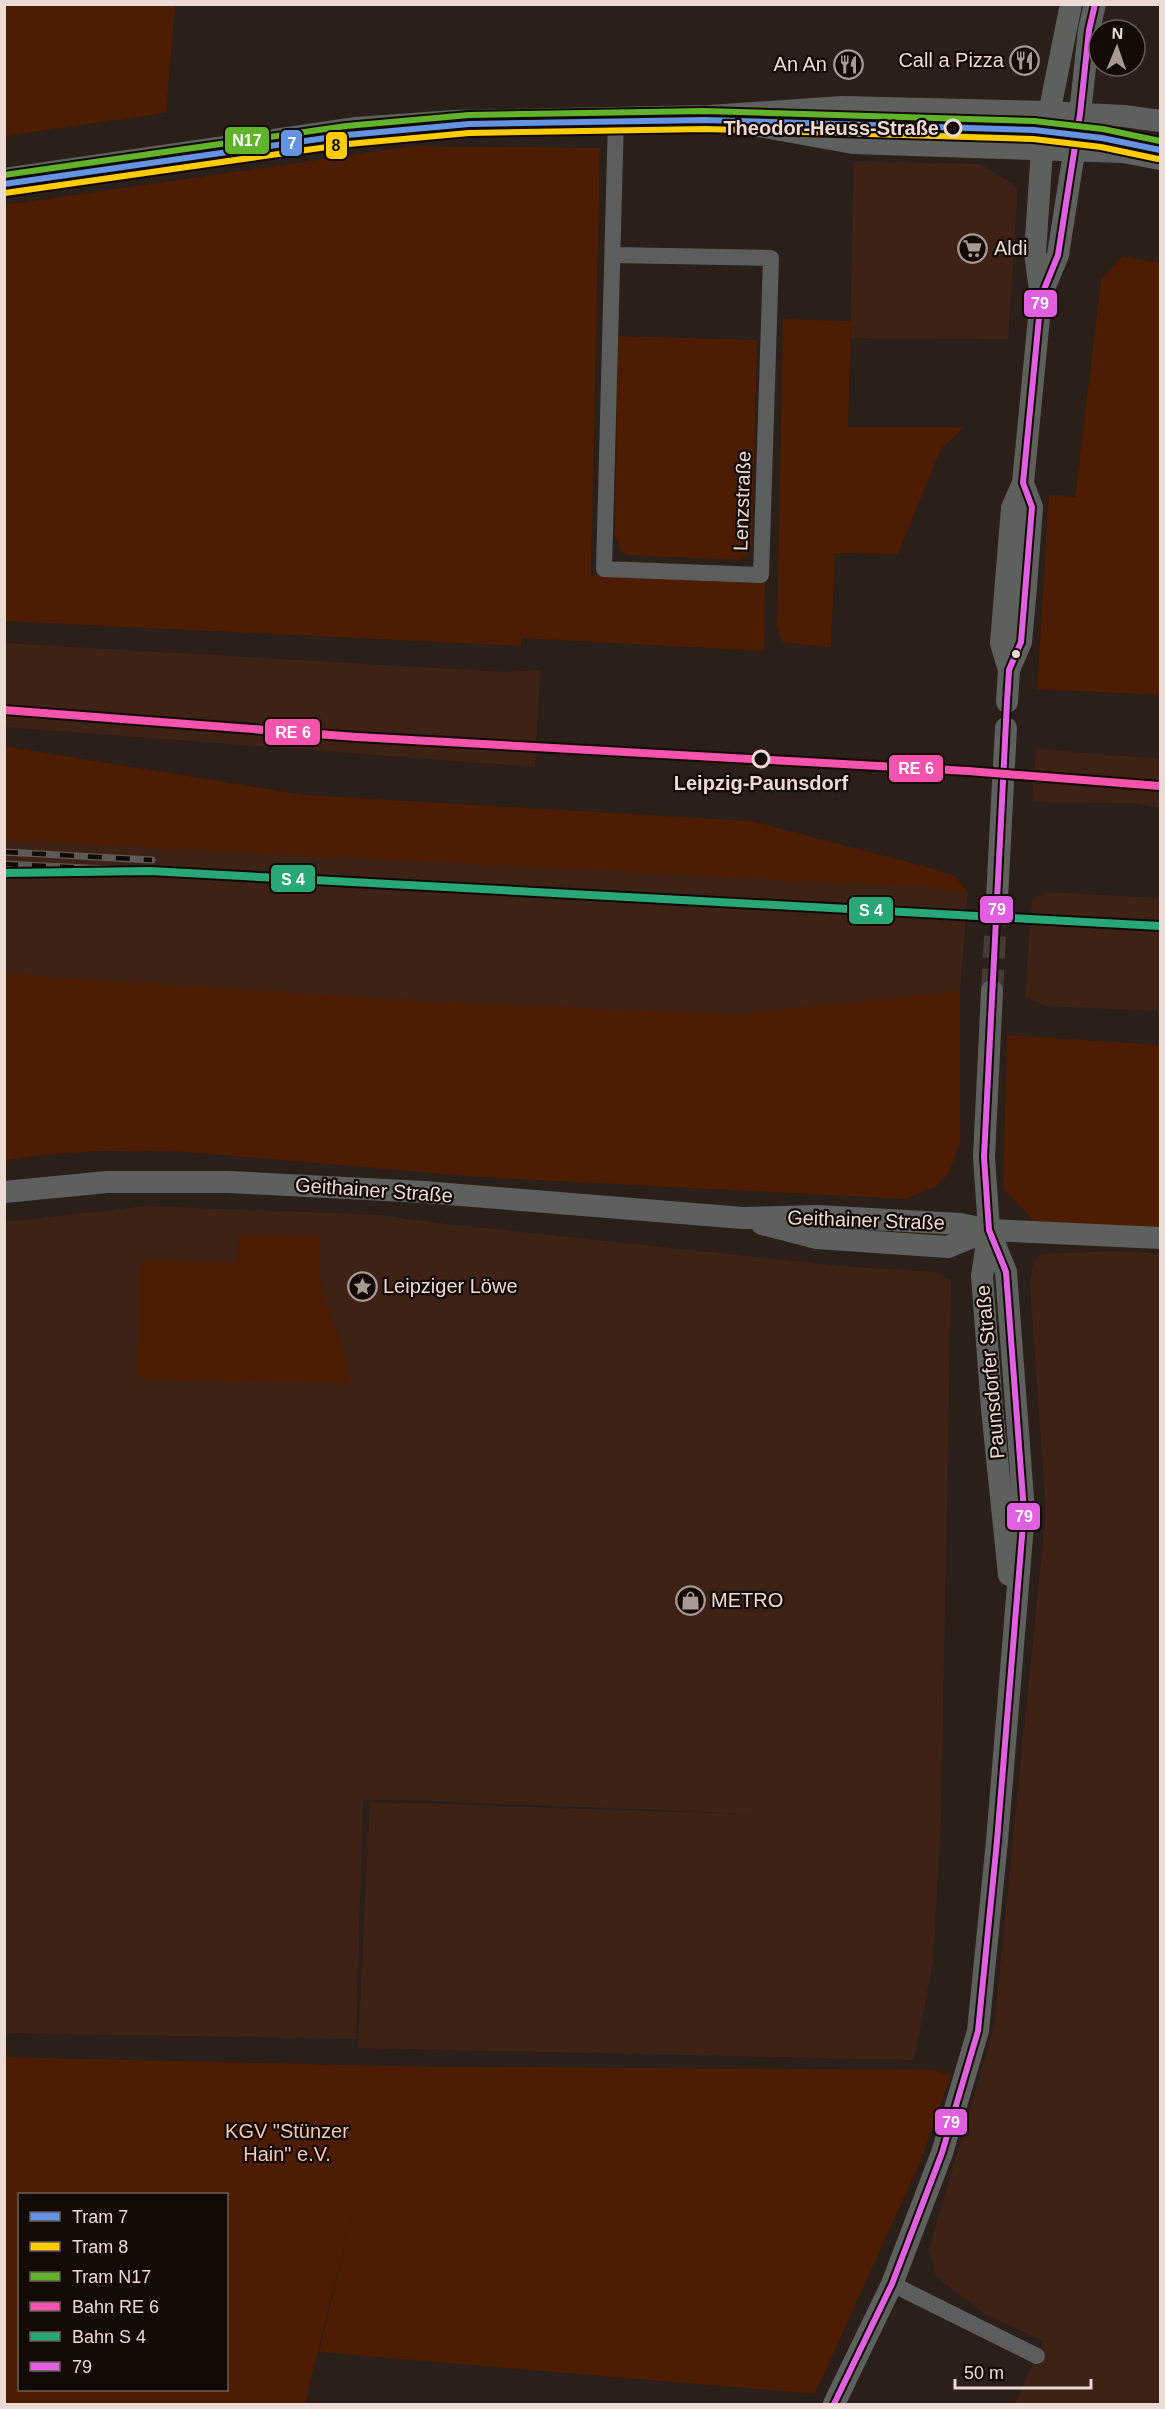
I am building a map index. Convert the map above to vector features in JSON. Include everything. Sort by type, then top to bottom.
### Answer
[{"type":"main road","points":[[1007,702],[1009,670],[1021,642],[1032,507],[1023,483],[1041,297],[1035,253],[1042,149],[1047,112],[1071,4]]},
{"type":"main road","points":[[1041,297],[1058,255],[1080,114],[1089,30],[1095,4]]},
{"type":"main road","points":[[4,179],[356,128],[453,121],[709,116],[842,107],[1047,112],[1124,116],[1161,121]]},
{"type":"main road","points":[[709,116],[793,134],[853,143],[1124,152],[1161,159]]},
{"type":"main road","points":[[997,899],[1006,728]]},
{"type":"main road","points":[[989,1230],[984,1157],[992,991]]},
{"type":"main road","name":"Geithainer Straße","points":[[4,1192],[107,1182],[229,1182],[424,1192],[744,1218],[817,1238],[948,1247],[989,1230],[1161,1238]]},
{"type":"main road","name":"Paunsdorfer Straße","points":[[834,2404],[892,2284],[942,2153],[978,2031],[998,1841],[1015,1627],[992,1409],[982,1276],[989,1230]]},
{"type":"street","name":"Lenzstraße","points":[[614,255],[771,258],[761,575],[604,569],[616,117]]},
{"type":"street","points":[[892,2284],[1037,2356]]},
{"type":"shaded area","points":[[854,161],[980,164],[1018,187],[1008,339],[850,338]]},
{"type":"shaded area","points":[[4,643],[507,672],[540,670],[535,767],[5,727]]},
{"type":"shaded area","points":[[1036,749],[1160,759],[1160,808],[1133,803],[1032,802]]},
{"type":"shaded area","points":[[4,820],[955,876],[968,893],[958,1015],[5,1035]]},
{"type":"shaded area","points":[[1046,892],[1160,898],[1160,1011],[1045,1006],[1025,996],[1032,900]]},
{"type":"shaded area","points":[[147,1206],[381,1215],[841,1266],[934,1272],[951,1280],[941,1821],[933,1962],[914,2060],[358,2048],[370,1802],[780,1815],[410,1800],[363,1800],[356,2039],[5,2033],[4,1222]]},
{"type":"shaded area","points":[[1114,1251],[1160,1254],[1160,2404],[1015,2404],[1043,2341],[983,2313],[936,2276],[929,2249],[994,2027],[1046,1511],[1030,1286],[1033,1262],[1041,1254]]},
{"type":"green space","points":[[4,5],[175,5],[166,113],[5,136]]},
{"type":"green space","points":[[413,146],[600,148],[591,575],[765,582],[764,651],[521,638],[521,646],[5,621],[5,205]]},
{"type":"green space","points":[[1122,256],[1160,263],[1160,695],[1037,689],[1049,494],[1075,497],[1101,280]]},
{"type":"green space","points":[[783,319],[851,321],[848,427],[965,427],[941,449],[898,554],[835,553],[831,648],[783,642],[777,629]]},
{"type":"green space","points":[[618,336],[757,340],[752,545],[746,557],[739,560],[626,555],[621,551],[615,536]]},
{"type":"green space","points":[[4,746],[305,795],[751,821],[931,868],[955,876],[968,893],[938,888],[5,840]]},
{"type":"green space","points":[[4,974],[475,1004],[739,1014],[960,991],[960,1142],[949,1173],[935,1187],[906,1199],[479,1177],[187,1152],[102,1151],[38,1155],[5,1161]]},
{"type":"green space","points":[[1007,1035],[1160,1045],[1160,1234],[1038,1225],[1003,1188]]},
{"type":"green space","points":[[239,1235],[319,1236],[321,1286],[343,1349],[350,1384],[137,1379],[141,1260],[237,1263]]},
{"type":"green space","name":"KGV \"Stünzer Hain\" e.V.","points":[[5,2057],[388,2066],[933,2070],[951,2075],[920,2162],[815,2394],[319,2352],[353,2210],[305,2404],[5,2404]]},
{"type":"tunnel","points":[[992,991],[997,899]]},
{"type":"railway","points":[[4,852],[152,860]]},
{"type":"railway","points":[[4,864],[150,871]]},
{"type":"tram line","name":"N17","points":[[4,175],[346,126],[469,115],[705,111],[1034,121],[1103,129],[1160,141]]},
{"type":"tram line","name":"7","points":[[4,184],[347,135],[469,124],[705,120],[1034,130],[1102,138],[1160,150]]},
{"type":"tram line","name":"8","points":[[5,193],[348,144],[469,133],[705,129],[1033,139],[1101,147],[1158,159]]},
{"type":"transit line","name":"79","points":[[834,2404],[892,2284],[942,2153],[978,2031],[997,1841],[1024,1512],[1006,1272],[989,1230],[984,1157],[1007,702],[1009,670],[1021,642],[1032,507],[1023,483],[1041,297],[1058,255],[1080,114],[1089,30],[1095,4]]},
{"type":"transit line","points":[[4,710],[357,737],[968,771],[1160,786]]},
{"type":"transit line","points":[[4,873],[150,871],[1160,926]]},
{"type":"place","name":"Call a Pizza","points":[[1025,60]]},
{"type":"place","name":"An An","points":[[848,64]]},
{"type":"place","name":"Theodor-Heuss-Straße","points":[[953,128]]},
{"type":"place","name":"Aldi","points":[[973,248]]},
{"type":"place","name":"Leipzig-Paunsdorf","points":[[761,759]]},
{"type":"place","name":"Leipziger Löwe","points":[[362,1286]]},
{"type":"place","name":"METRO","points":[[690,1600]]}]
